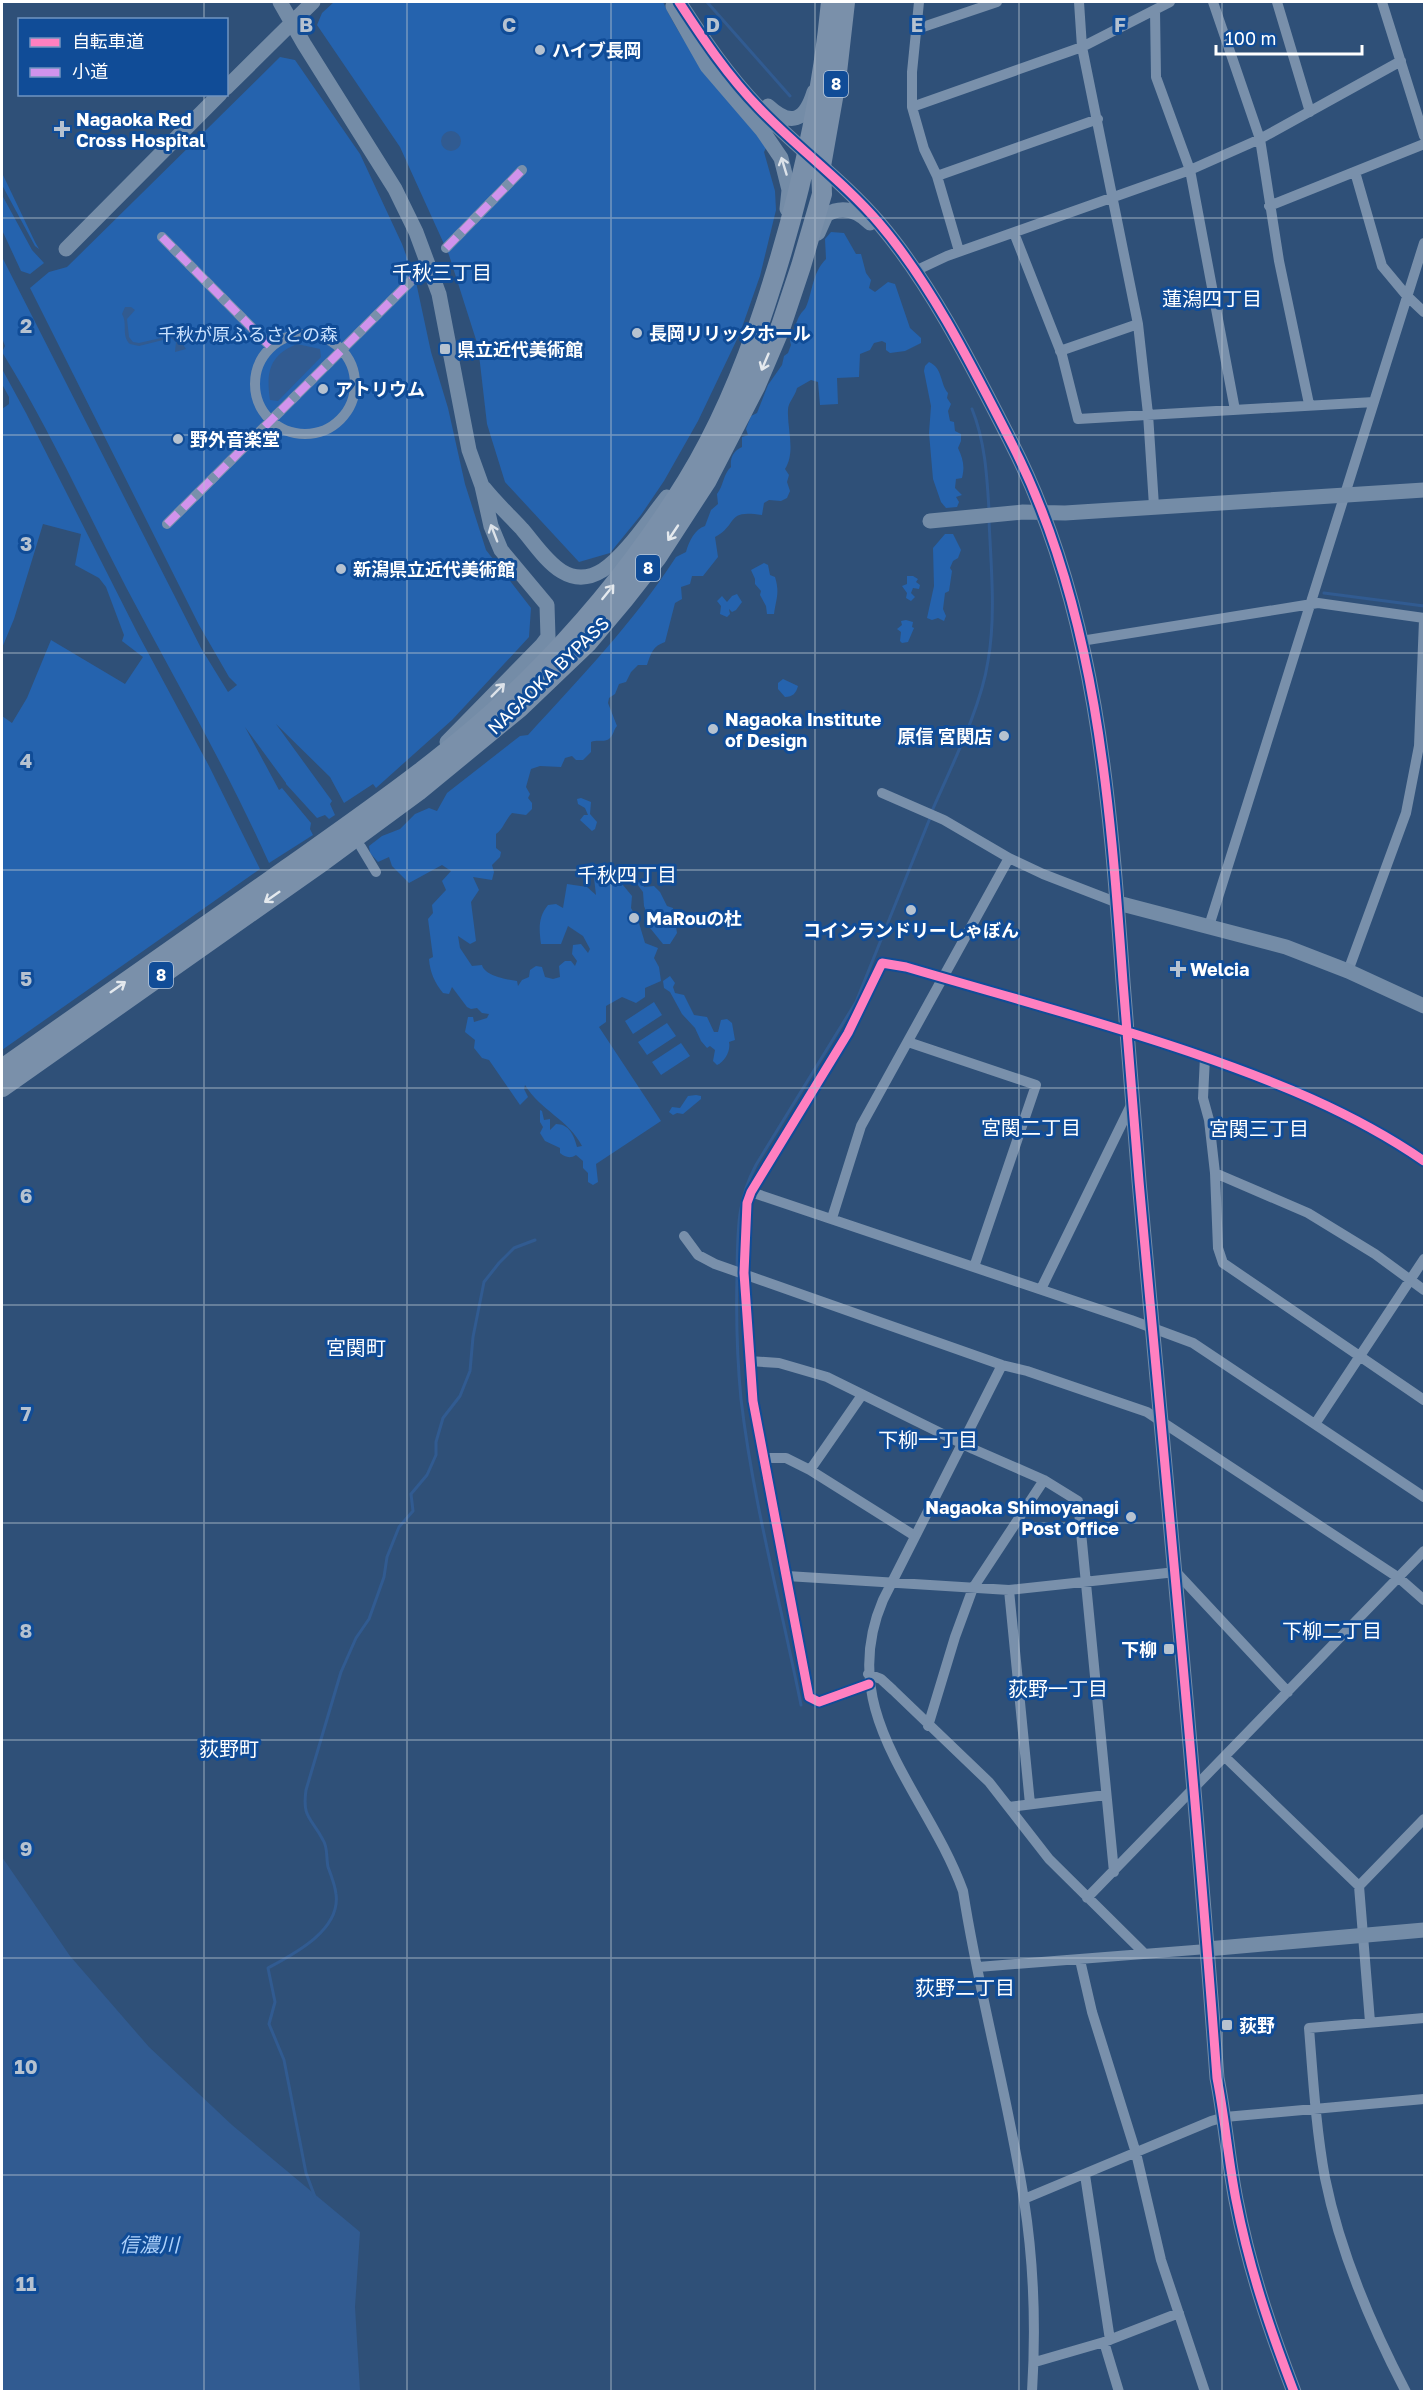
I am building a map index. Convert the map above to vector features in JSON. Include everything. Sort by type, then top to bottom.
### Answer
[{"type":"highway","name":"NAGAOKA BYPASS","points":[[2,1069],[418,791],[519,708],[586,643],[657,557],[706,480],[750,396],[781,326],[801,266],[822,194],[814,160],[831,2]]},
{"type":"highway","name":"NAGAOKA BYPASS","points":[[2,1087],[316,857],[470,732],[525,684],[585,620],[628,567],[687,481],[723,413],[757,333],[814,160],[836,81],[845,2]]},
{"type":"street","points":[[280,2],[395,189],[416,232],[439,294],[468,443],[482,486],[491,526],[501,550],[547,606],[548,637],[414,777]]},
{"type":"street","points":[[228,86],[313,2]]},
{"type":"street","points":[[677,2],[702,25],[765,103],[782,117],[798,118],[810,104],[827,44]]},
{"type":"street","points":[[677,2],[744,91],[873,217],[915,271],[977,379],[1021,464],[1063,573],[1081,641],[1097,726],[1118,903],[1126,1031],[1160,1419],[1176,1572],[1217,2078],[1225,2117],[1229,2163],[1249,2259],[1259,2298],[1294,2391]]},
{"type":"street","points":[[677,2],[675,13],[707,66],[762,130],[781,158],[789,190],[779,265]]},
{"type":"street","points":[[919,2],[912,72],[912,107],[924,149],[937,176],[959,251]]},
{"type":"street","points":[[917,29],[997,2]]},
{"type":"street","points":[[1079,2],[1082,47],[1138,324],[1148,414],[1154,506]]},
{"type":"street","points":[[912,107],[1082,47],[1170,2]]},
{"type":"street","points":[[1213,2],[1260,139],[1269,206],[1309,404]]},
{"type":"street","points":[[1277,2],[1310,112]]},
{"type":"street","points":[[1382,2],[1424,132]]},
{"type":"street","points":[[1155,10],[1156,78],[1190,170],[1235,410]]},
{"type":"street","points":[[915,271],[959,251],[1190,170],[1260,139],[1401,61]]},
{"type":"street","points":[[66,249],[218,96]]},
{"type":"street","points":[[937,176],[1098,119]]},
{"type":"street","points":[[1269,206],[1425,144]]},
{"type":"street","points":[[446,248],[522,170]]},
{"type":"street","points":[[1355,172],[1382,266],[1407,296],[1425,312]]},
{"type":"street","points":[[781,326],[795,305],[821,223],[826,215],[838,210],[856,212],[864,217],[890,245],[1000,424]]},
{"type":"street","points":[[1014,233],[1060,351],[1078,419],[1374,402]]},
{"type":"street","points":[[162,237],[271,347]]},
{"type":"street","points":[[1209,926],[1425,243]]},
{"type":"street","points":[[167,524],[414,278]]},
{"type":"street","points":[[1060,351],[1138,324]]},
{"type":"street","points":[[307,333],[329,339],[342,348],[351,360],[356,386],[351,404],[340,421],[317,433],[304,435],[293,434],[270,421],[262,411],[255,379],[257,368],[271,347],[280,340],[307,333]]},
{"type":"street","points":[[482,486],[553,566],[572,575],[584,576],[598,573],[611,564],[667,497],[706,434],[723,413]]},
{"type":"street","points":[[930,521],[1023,513],[1425,490]]},
{"type":"street","points":[[1081,641],[1310,603],[1425,619],[1419,746],[1406,813],[1348,971]]},
{"type":"street","points":[[882,794],[944,820],[1009,858],[1043,874],[1118,903],[1286,947],[1348,971],[1425,1006]]},
{"type":"street","points":[[361,847],[376,872]]},
{"type":"street","points":[[832,1218],[861,1126],[1009,858]]},
{"type":"street","points":[[1145,1954],[1049,1859],[988,1782],[881,1679],[869,1679],[819,1702],[809,1697],[753,1401],[744,1273],[747,1203],[751,1192],[848,1033],[882,963],[906,966],[1126,1031],[1205,1057],[1350,1116],[1425,1161]]},
{"type":"street","points":[[908,1042],[1036,1085],[974,1267]]},
{"type":"street","points":[[1205,1057],[1203,1098],[1209,1120],[1215,1173],[1218,1248],[1223,1263],[1425,1400]]},
{"type":"street","points":[[1041,1289],[1133,1100]]},
{"type":"street","points":[[1215,1173],[1308,1213],[1366,1248],[1425,1290]]},
{"type":"street","points":[[751,1192],[1041,1289],[1193,1343],[1425,1497]]},
{"type":"street","points":[[684,1236],[703,1259],[730,1270],[1002,1365],[1027,1371],[1147,1412],[1399,1578],[1425,1600]]},
{"type":"street","points":[[1315,1424],[1425,1259]]},
{"type":"street","points":[[750,1361],[780,1363],[813,1371],[1044,1480],[1078,1501],[1114,1872]]},
{"type":"street","points":[[1002,1365],[891,1582],[873,1628],[868,1655],[869,1679],[877,1720],[953,1863],[963,1891],[1024,2199],[1034,2289],[1035,2362],[1032,2391]]},
{"type":"street","points":[[810,1470],[862,1395]]},
{"type":"street","points":[[763,1458],[786,1458],[810,1470],[915,1536]]},
{"type":"street","points":[[928,1726],[955,1637],[973,1588],[1044,1480]]},
{"type":"street","points":[[1087,1898],[1425,1551]]},
{"type":"street","points":[[787,1576],[1009,1590],[1176,1572]]},
{"type":"street","points":[[1176,1572],[1288,1692]]},
{"type":"street","points":[[1009,1590],[1030,1804]]},
{"type":"street","points":[[1225,1757],[1359,1886],[1370,2022]]},
{"type":"street","points":[[1008,1807],[1106,1795]]},
{"type":"street","points":[[1359,1886],[1425,1819]]},
{"type":"street","points":[[978,1967],[1425,1930]]},
{"type":"street","points":[[1080,1960],[1095,2023],[1136,2153],[1161,2260],[1205,2391]]},
{"type":"street","points":[[1406,2391],[1363,2300],[1340,2234],[1326,2179],[1315,2108],[1309,2028],[1425,2018]]},
{"type":"street","points":[[1024,2199],[1210,2121],[1225,2117],[1425,2099]]},
{"type":"street","points":[[1085,2175],[1107,2341],[1119,2391]]},
{"type":"street","points":[[1035,2362],[1107,2341],[1179,2313]]},
{"type":"green space","points":[[334,2],[663,2],[684,41],[697,59],[768,144],[764,152],[775,191],[776,210],[760,276],[740,333],[698,421],[664,481],[641,515],[610,553],[579,562],[505,482],[487,424],[478,346],[449,255],[400,147],[317,25],[322,13]]},
{"type":"green space","name":"千秋が原ふるさとの森","points":[[280,57],[295,60],[360,154],[402,244],[416,282],[431,352],[448,408],[465,484],[486,550],[531,608],[529,637],[452,720],[376,788],[373,784],[344,803],[330,777],[276,724],[332,801],[330,804],[335,815],[329,819],[325,815],[317,818],[286,784],[245,727],[279,790],[282,788],[311,823],[310,829],[313,835],[269,863],[218,759],[51,440],[2,352],[5,346],[2,338],[2,257],[201,648],[228,692],[237,685],[229,677],[199,625],[30,288],[49,272],[67,267]]},
{"type":"green space","points":[[2,173],[39,249],[35,246],[2,185]]},
{"type":"green space","points":[[2,195],[32,250],[44,263],[30,274],[21,271],[2,230]]},
{"type":"green space","points":[[831,232],[844,233],[856,254],[861,254],[866,273],[871,280],[869,288],[875,292],[888,282],[895,284],[910,328],[921,338],[921,343],[905,351],[890,353],[886,350],[886,343],[882,341],[874,343],[870,350],[860,354],[859,377],[837,378],[838,404],[820,405],[818,382],[811,380],[797,388],[788,410],[791,448],[785,469],[789,475],[787,482],[790,491],[787,498],[781,501],[769,500],[764,503],[762,515],[737,516],[715,537],[718,557],[703,576],[692,576],[690,584],[681,587],[682,599],[675,603],[665,642],[653,650],[647,665],[638,665],[626,682],[619,684],[615,694],[609,698],[608,703],[617,726],[611,737],[591,742],[591,752],[583,760],[576,760],[572,756],[565,758],[561,767],[540,766],[531,769],[526,787],[530,794],[528,798],[532,803],[532,809],[526,815],[512,813],[496,834],[496,848],[501,852],[500,857],[492,865],[494,872],[492,880],[473,877],[479,890],[471,902],[476,941],[470,944],[458,936],[460,948],[472,966],[482,965],[491,974],[517,981],[518,986],[522,980],[529,977],[530,970],[536,966],[542,967],[545,977],[553,979],[560,977],[559,966],[565,961],[571,961],[575,966],[577,961],[572,954],[573,945],[581,944],[588,953],[590,949],[583,936],[568,926],[561,944],[541,944],[542,914],[548,905],[556,904],[563,908],[567,884],[587,887],[596,895],[594,878],[599,868],[618,879],[632,896],[631,908],[639,923],[645,943],[658,948],[654,958],[659,967],[661,981],[645,988],[645,997],[636,1003],[622,997],[606,1006],[606,1022],[599,1027],[661,1121],[596,1164],[598,1182],[593,1185],[588,1182],[588,1173],[583,1168],[583,1161],[576,1155],[564,1156],[560,1153],[560,1148],[545,1141],[540,1133],[543,1127],[540,1122],[540,1110],[544,1120],[550,1119],[550,1130],[556,1124],[561,1124],[568,1128],[577,1147],[582,1146],[570,1129],[538,1101],[525,1085],[524,1089],[528,1097],[520,1105],[489,1060],[482,1058],[474,1048],[475,1040],[465,1032],[468,1017],[473,1017],[474,1022],[487,1018],[489,1014],[482,1013],[477,1008],[467,1007],[452,987],[449,994],[443,993],[433,978],[429,959],[433,957],[428,919],[433,913],[432,905],[446,890],[442,881],[451,871],[442,865],[409,883],[392,866],[389,857],[378,862],[370,853],[369,846],[382,836],[400,829],[415,814],[429,808],[437,811],[447,793],[520,736],[528,735],[624,627],[676,557],[686,552],[693,536],[705,526],[711,510],[718,504],[717,494],[731,467],[733,455],[742,447],[742,437],[748,435],[746,429],[751,416],[757,413],[768,385],[782,365],[784,356],[788,353],[797,320],[806,307],[818,270],[826,259],[825,239]]},
{"type":"green space","points":[[929,362],[939,372],[951,404],[948,411],[950,421],[954,422],[955,431],[961,434],[958,448],[963,470],[962,478],[956,479],[955,488],[962,495],[956,497],[959,502],[957,507],[946,508],[941,502],[933,479],[929,433],[931,406],[924,371]]},
{"type":"green space","points":[[2,369],[138,634],[209,766],[260,869],[2,1050],[2,716],[12,723],[27,698],[51,640],[125,684],[143,657],[122,641],[124,635],[106,587],[99,578],[75,565],[81,534],[43,524],[14,619],[2,648],[2,409],[9,404],[9,397],[2,384]]},
{"type":"green space","points":[[945,534],[953,534],[961,550],[950,568],[952,571],[949,591],[945,593],[943,609],[946,616],[944,621],[938,618],[932,620],[927,618],[934,586],[933,548]]},
{"type":"green space","points":[[764,563],[768,565],[770,575],[775,577],[777,587],[774,614],[767,614],[766,606],[760,595],[761,591],[755,584],[751,570]]},
{"type":"green space","points":[[907,576],[918,579],[916,582],[920,585],[919,589],[913,588],[911,593],[915,597],[911,601],[906,598],[907,593],[902,586],[907,584]]},
{"type":"green space","points":[[737,594],[742,602],[736,610],[732,612],[729,609],[730,614],[727,617],[720,614],[721,606],[717,601],[722,596],[727,602]]},
{"type":"green space","points":[[901,621],[913,622],[912,627],[914,628],[908,642],[902,643],[900,641],[901,632],[897,629],[902,625]]},
{"type":"green space","points":[[783,679],[798,686],[795,693],[785,697],[778,689],[778,683]]},
{"type":"green space","points":[[581,798],[591,802],[590,814],[597,822],[592,831],[580,820],[584,815],[588,815],[585,808],[578,804],[577,799]]},
{"type":"green space","points":[[640,880],[644,887],[654,886],[667,906],[673,908],[675,922],[673,925],[677,933],[670,944],[663,944],[646,923],[648,917],[643,892],[637,884]]},
{"type":"green space","points":[[670,976],[675,983],[673,987],[675,993],[684,995],[694,1015],[707,1017],[714,1032],[718,1032],[721,1020],[727,1019],[732,1023],[735,1040],[729,1042],[725,1059],[717,1065],[713,1061],[715,1050],[710,1046],[707,1048],[701,1041],[695,1028],[682,1014],[670,992],[664,988],[663,981]]},
{"type":"green space","points":[[654,1002],[662,1015],[633,1034],[625,1021]]},
{"type":"green space","points":[[667,1023],[676,1036],[647,1055],[638,1042]]},
{"type":"green space","points":[[681,1043],[690,1056],[661,1075],[652,1062]]},
{"type":"green space","points":[[688,1096],[701,1096],[701,1099],[683,1114],[673,1115],[669,1112],[672,1107],[680,1108]]},
{"type":"water","points":[[451,131],[458,134],[461,141],[458,148],[451,151],[444,148],[441,141],[444,134]]},
{"type":"water","points":[[125,307],[135,310],[127,319],[129,337],[133,342],[139,343],[174,335],[186,349],[175,352],[176,342],[171,338],[139,346],[130,344],[127,341],[122,314]]},
{"type":"water","points":[[297,344],[320,349],[321,357],[278,401],[270,400],[269,373],[275,359]]},
{"type":"water","name":"信濃川","points":[[2,1857],[70,1956],[149,2047],[232,2125],[360,2232],[355,2307],[360,2391],[2,2391]]},
{"type":"waterway","points":[[707,2],[790,96]]},
{"type":"waterway","points":[[972,409],[983,446],[989,510]]},
{"type":"waterway","points":[[932,811],[972,718],[988,661],[992,609],[989,520]]},
{"type":"waterway","points":[[1324,593],[1424,606]]},
{"type":"waterway","points":[[737,1269],[740,1216],[750,1178],[856,1002],[930,818]]},
{"type":"waterway","points":[[315,2197],[306,2173],[284,2060],[269,2024],[275,2002],[268,1968],[314,1939],[324,1930],[336,1907],[336,1894],[328,1867],[326,1846],[306,1812],[306,1790],[341,1672],[356,1638],[369,1619],[384,1577],[387,1557],[399,1527],[413,1511],[411,1494],[427,1475],[436,1455],[436,1442],[443,1418],[460,1396],[470,1371],[473,1337],[484,1282],[514,1248],[535,1240]]},
{"type":"waterway","points":[[737,1276],[739,1368],[746,1438],[801,1705]]},
{"type":"marked path","points":[[446,248],[522,170]]},
{"type":"marked path","points":[[162,237],[271,347]]},
{"type":"marked path","points":[[167,524],[414,278]]},
{"type":"cycle path","points":[[679,2],[737,83],[774,123],[865,208],[917,273],[967,357],[1011,442],[1040,505],[1063,570],[1094,706],[1112,844],[1217,2078],[1241,2225],[1253,2273],[1294,2392]]},
{"type":"cycle path","points":[[869,1684],[819,1702],[809,1697],[753,1401],[744,1273],[747,1203],[751,1192],[848,1033],[882,963],[906,967],[1084,1018],[1221,1063],[1340,1112],[1397,1143],[1424,1161]]},
{"type":"place","name":"ハイブ長岡","points":[[540,50]]},
{"type":"place","name":"Nagaoka Red Cross Hospital","points":[[62,129]]},
{"type":"place","name":"長岡リリックホール","points":[[637,333]]},
{"type":"place","name":"県立近代美術館","points":[[445,349]]},
{"type":"place","name":"アトリウム","points":[[323,389]]},
{"type":"place","name":"野外音楽堂","points":[[178,439]]},
{"type":"place","name":"新潟県立近代美術館","points":[[341,569]]},
{"type":"place","name":"Nagaoka Institute of Design","points":[[713,729]]},
{"type":"place","name":"原信 宮関店","points":[[1004,736]]},
{"type":"place","name":"コインランドリーしゃぼん","points":[[911,910]]},
{"type":"place","name":"MaRouの杜","points":[[634,918]]},
{"type":"place","name":"Welcia","points":[[1178,969]]},
{"type":"place","name":"Nagaoka Shimoyanagi Post Office","points":[[1131,1517]]},
{"type":"place","name":"下柳","points":[[1169,1649]]},
{"type":"place","name":"荻野","points":[[1227,2025]]},
{"type":"district","name":"千秋三丁目","points":[[442,272]]},
{"type":"district","name":"蓮潟四丁目","points":[[1212,298]]},
{"type":"district","name":"千秋四丁目","points":[[627,874]]},
{"type":"district","name":"宮関二丁目","points":[[1031,1127]]},
{"type":"district","name":"宮関三丁目","points":[[1259,1128]]},
{"type":"district","name":"宮関町","points":[[356,1347]]},
{"type":"district","name":"下柳一丁目","points":[[928,1439]]},
{"type":"district","name":"下柳二丁目","points":[[1332,1630]]},
{"type":"district","name":"荻野一丁目","points":[[1058,1688]]},
{"type":"district","name":"荻野町","points":[[229,1748]]},
{"type":"district","name":"荻野二丁目","points":[[965,1987]]}]
